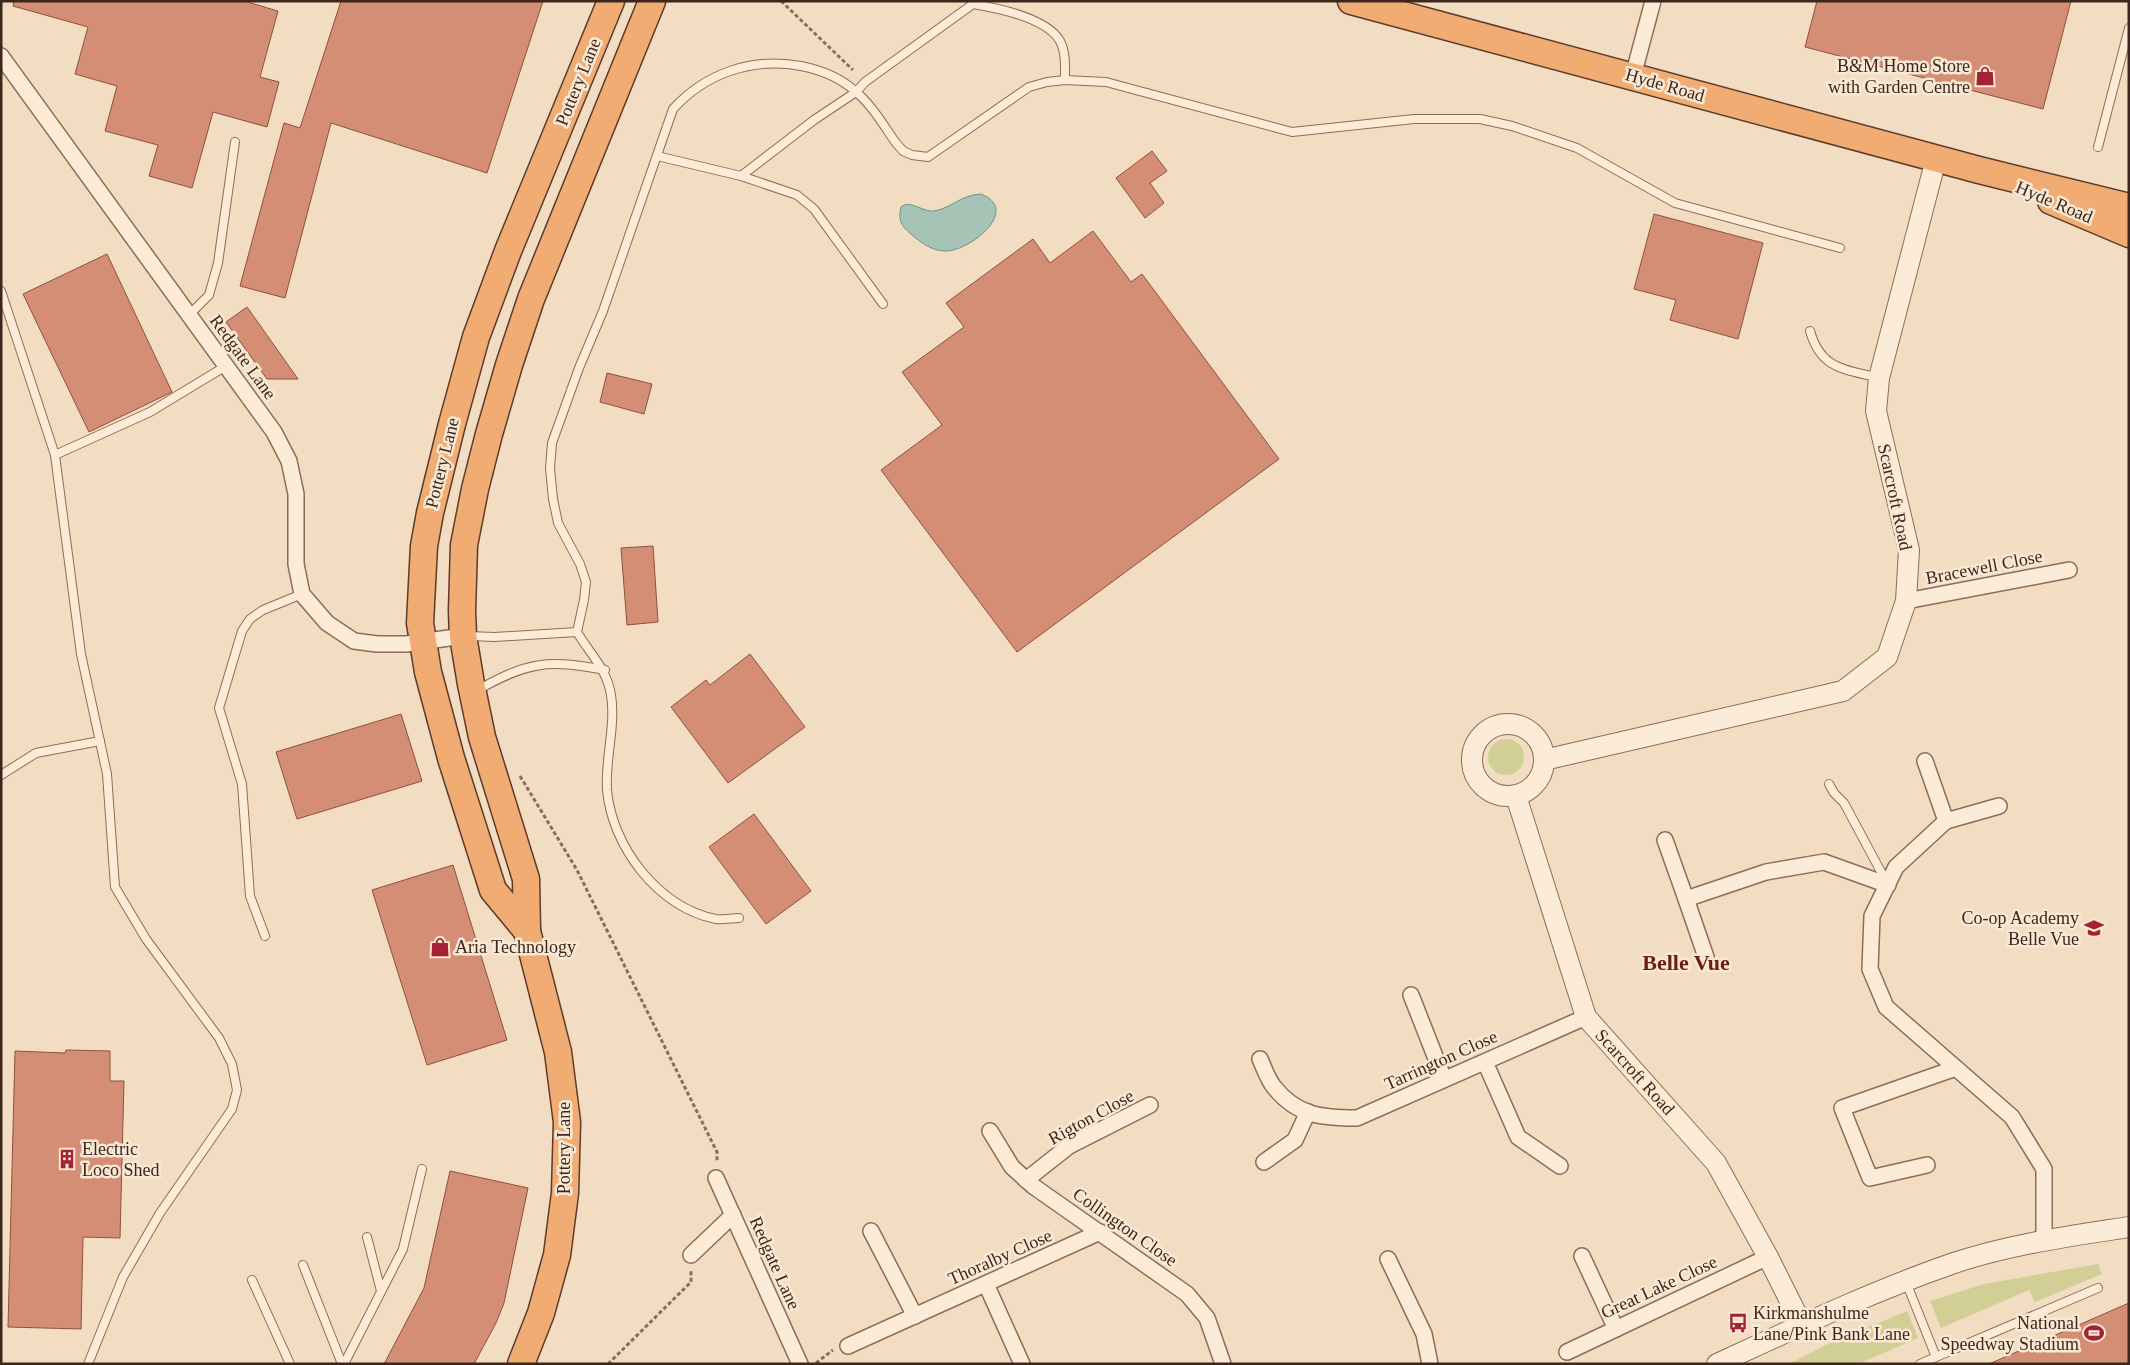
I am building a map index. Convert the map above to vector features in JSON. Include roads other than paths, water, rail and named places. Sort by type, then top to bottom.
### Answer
[{"type":"highway","name":"Pottery Lane","points":[[528,931],[493,890],[451,758],[428,672],[420,623],[424,546],[447,442],[476,336],[508,251],[611,1]]},
{"type":"highway","name":"Pottery Lane","points":[[521,1364],[541,1313],[557,1255],[565,1193],[567,1122],[558,1052],[528,931],[526,879],[482,738],[473,693],[463,636],[464,545],[475,489],[509,365],[532,299],[652,1]]},
{"type":"highway","name":"Hyde Road","points":[[1351,1],[1936,159],[2129,207]]},
{"type":"highway","name":"Hyde Road","points":[[1979,170],[2129,234]]},
{"type":"street","points":[[1633,76],[1653,1]]},
{"type":"street","name":"Redgate Lane","points":[[1,56],[274,432],[289,461],[296,494],[296,564],[302,594],[327,623],[354,641],[403,644],[463,636]]},
{"type":"street","name":"Scarcroft Road","points":[[1544,760],[1843,691],[1887,658],[1906,601],[1909,550],[1876,411],[1879,378],[1936,159]]},
{"type":"street","name":"Bracewell Close","points":[[1906,601],[2069,570]]},
{"type":"street","points":[[1505,724],[1516,725],[1527,730],[1536,738],[1542,748],[1544,760],[1542,772],[1536,783],[1528,791],[1516,796],[1504,797],[1493,794],[1482,787],[1475,777],[1472,766],[1472,754],[1476,743],[1483,733],[1493,727],[1505,724]]},
{"type":"street","points":[[1925,761],[1946,821]]},
{"type":"street","name":"Scarcroft Road","points":[[1516,796],[1586,1017],[1716,1163],[1768,1257],[1802,1325]]},
{"type":"street","points":[[1999,806],[1946,821],[1896,868],[1872,916],[1870,969],[1886,1007],[2012,1117],[2044,1169],[2044,1240]]},
{"type":"street","points":[[1665,840],[1706,957]]},
{"type":"street","points":[[1686,899],[1766,872],[1824,862],[1888,884]]},
{"type":"street","points":[[1411,995],[1444,1079]]},
{"type":"street","name":"Tarrington Close","points":[[1260,1059],[1273,1086],[1296,1108],[1327,1118],[1357,1118],[1586,1017]]},
{"type":"street","points":[[1485,1062],[1518,1137],[1560,1166]]},
{"type":"street","points":[[1927,1165],[1870,1178],[1842,1108],[1956,1068]]},
{"type":"street","name":"Rigton Close","points":[[1026,1180],[1069,1146],[1150,1106]]},
{"type":"street","points":[[1264,1162],[1295,1140],[1308,1112]]},
{"type":"street","name":"Collington Close","points":[[990,1131],[1012,1167],[1026,1180],[1187,1294],[1206,1318],[1223,1364]]},
{"type":"street","name":"Redgate Lane","points":[[716,1178],[800,1364]]},
{"type":"street","points":[[691,1255],[734,1215]]},
{"type":"street","points":[[1717,1364],[1802,1325],[1956,1263],[2044,1240],[2129,1227]]},
{"type":"street","points":[[871,1231],[915,1316]]},
{"type":"street","name":"Thoralby Close","points":[[848,1346],[1100,1232]]},
{"type":"street","points":[[1582,1256],[1616,1329]]},
{"type":"street","name":"Great Lake Close","points":[[1567,1352],[1768,1257]]},
{"type":"street","points":[[1388,1259],[1424,1334],[1430,1364]]},
{"type":"street","points":[[986,1284],[1022,1364]]},
{"type":"lane","points":[[741,176],[814,120],[856,92],[865,82],[973,4],[1002,9],[1041,25],[1055,34],[1062,43],[1065,80]]},
{"type":"lane","points":[[2098,147],[2129,28]]},
{"type":"lane","points":[[739,918],[717,919],[690,910],[660,892],[634,860],[618,833],[610,813],[606,772],[613,719],[612,695],[605,670],[587,649],[577,632],[586,582],[580,564],[558,524],[552,500],[550,468],[552,443],[579,368],[603,311],[673,109],[686,94],[713,77],[739,67],[772,63],[818,70],[833,76],[856,92],[903,151],[912,155],[928,157],[1029,87],[1065,80],[1106,82],[1292,132],[1414,119],[1480,119],[1512,126],[1577,148],[1675,203],[1840,248]]},
{"type":"lane","points":[[189,315],[209,295],[218,263],[235,142]]},
{"type":"lane","points":[[657,156],[741,176],[797,195],[814,209],[884,304]]},
{"type":"lane","points":[[1,291],[55,455],[81,654],[107,774],[115,887],[146,939],[219,1038],[232,1064],[236,1090],[232,1109],[160,1213],[123,1277],[88,1364]]},
{"type":"lane","points":[[1810,331],[1815,348],[1833,365],[1879,378]]},
{"type":"lane","points":[[55,455],[150,412],[226,366]]},
{"type":"lane","points":[[265,936],[250,896],[242,784],[219,708],[242,631],[250,619],[263,610],[302,594]]},
{"type":"lane","points":[[463,636],[495,637],[577,632]]},
{"type":"lane","points":[[473,693],[514,671],[539,664],[569,663],[605,670]]},
{"type":"lane","points":[[1,775],[36,753],[100,741]]},
{"type":"lane","points":[[1830,784],[1834,793],[1844,803],[1888,884]]},
{"type":"lane","points":[[343,1364],[403,1250],[422,1169]]},
{"type":"lane","points":[[367,1237],[382,1291]]},
{"type":"lane","points":[[303,1265],[343,1364]]},
{"type":"lane","points":[[252,1280],[290,1364]]},
{"type":"lane","points":[[1906,1282],[1936,1357]]},
{"type":"lane","points":[[1920,1364],[2098,1288]]},
{"type":"place","name":"B&M Home Store with Garden Centre","points":[[1985,76]]},
{"type":"place","name":"Co-op Academy Belle Vue","points":[[2094,928]]},
{"type":"place","name":"Aria Technology","points":[[440,947]]},
{"type":"place","name":"Electric Loco Shed","points":[[67,1159]]},
{"type":"place","name":"Kirkmanshulme Lane/Pink Bank Lane","points":[[1738,1323]]},
{"type":"place","name":"National Speedway Stadium","points":[[2094,1333]]},
{"type":"district","name":"Belle Vue","points":[[1686,962]]}]
